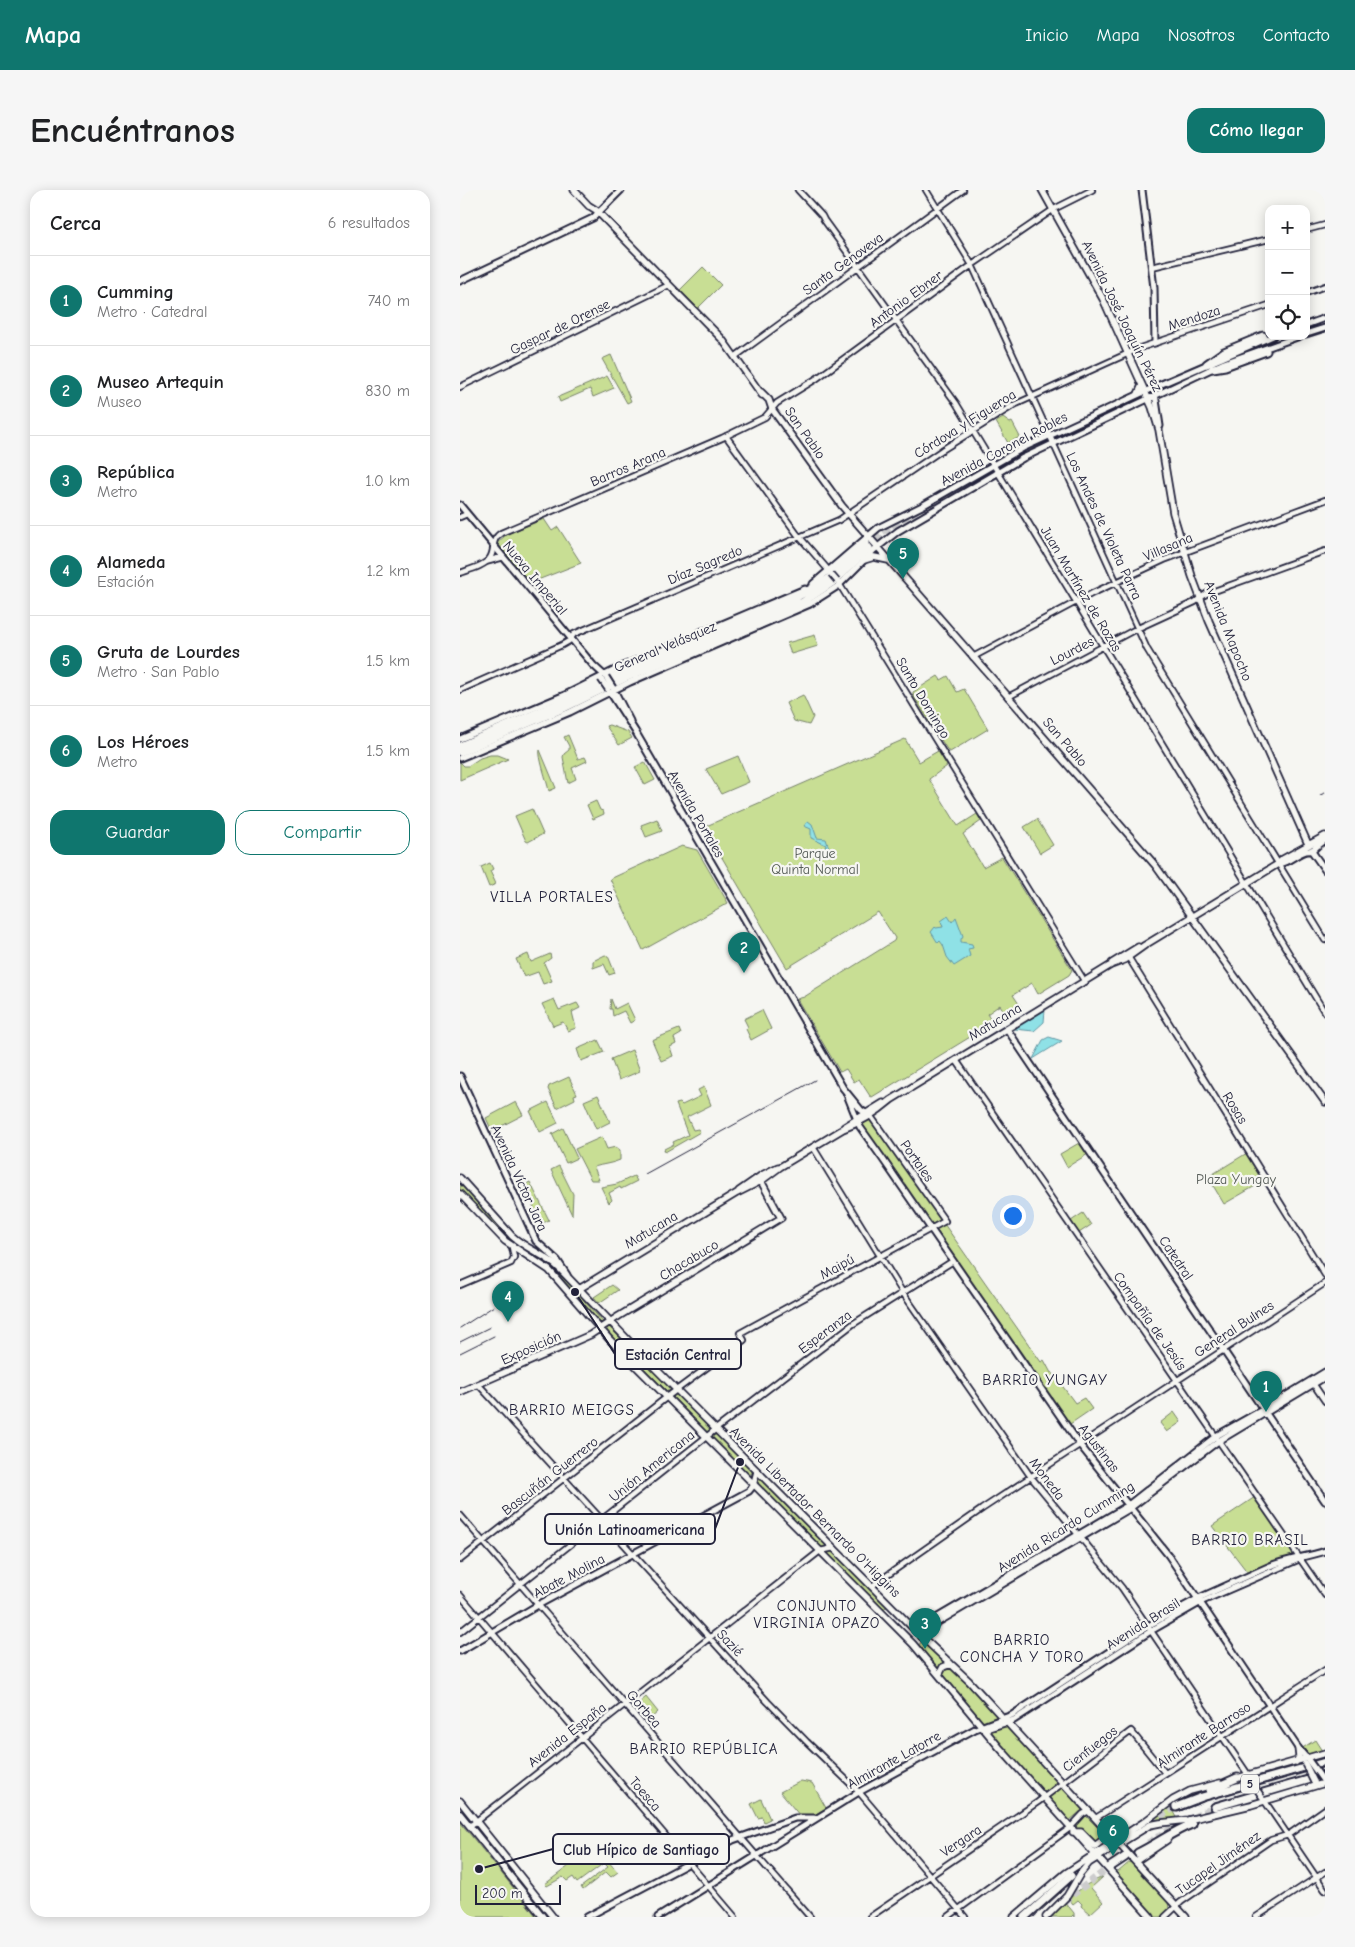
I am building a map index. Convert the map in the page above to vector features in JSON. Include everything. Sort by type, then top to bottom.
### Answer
[{"type":"highway","points":[[1210,366],[1224,352],[1263,336]]},
{"type":"highway","points":[[1210,366],[1224,366],[1266,351]]},
{"type":"highway","name":"General Velásquez","points":[[460,746],[804,594],[828,578],[867,542]]},
{"type":"highway","name":"General Velásquez","points":[[460,752],[556,712],[625,678],[809,598],[833,582],[867,542]]},
{"type":"highway","points":[[671,652],[703,632]]},
{"type":"highway","points":[[679,655],[716,645]]},
{"type":"highway","name":"5","points":[[1237,1778],[1221,1786],[1187,1797],[1175,1806],[1325,1762]]},
{"type":"highway","name":"5","points":[[1214,1810],[1324,1781]]},
{"type":"highway","points":[[1148,1843],[1138,1852],[1152,1846],[1180,1828],[1192,1824]]},
{"type":"highway","points":[[1110,1867],[1125,1858]]},
{"type":"highway","points":[[1025,1917],[1071,1876]]},
{"type":"main road","name":"San Pablo","points":[[574,190],[716,332],[769,400],[772,409],[828,488],[849,514],[867,542],[877,547],[1143,850],[1325,1102]]},
{"type":"main road","points":[[460,281],[598,214],[621,190]]},
{"type":"main road","name":"Avenida José Joaquín Pérez","points":[[1042,190],[1107,307],[1149,400],[1159,430]]},
{"type":"main road","points":[[1142,190],[1152,267],[1155,343]]},
{"type":"main road","points":[[1310,324],[1325,318]]},
{"type":"main road","points":[[1310,333],[1325,328]]},
{"type":"main road","points":[[1210,366],[1265,339]]},
{"type":"main road","points":[[1210,366],[1288,340]]},
{"type":"main road","name":"Avenida Coronel Robles","points":[[460,739],[565,695],[703,632],[798,592],[830,573],[867,542],[884,524],[922,506],[1050,435],[1154,387],[1210,366]]},
{"type":"main road","name":"Avenida Coronel Robles","points":[[460,758],[570,712],[611,690],[810,604],[839,582],[877,547],[904,526],[998,472],[1054,443],[1149,400],[1210,366]]},
{"type":"main road","points":[[1138,394],[1142,385]]},
{"type":"main road","name":"Avenida Mapocho","points":[[1154,387],[1172,507],[1184,552],[1208,621],[1308,844],[1325,870]]},
{"type":"main road","name":"Nueva Imperial","points":[[460,506],[594,665],[611,690]]},
{"type":"main road","points":[[488,561],[503,557]]},
{"type":"main road","points":[[864,560],[874,557],[888,560]]},
{"type":"main road","name":"Avenida Portales","points":[[611,690],[742,918],[846,1092],[858,1120]]},
{"type":"main road","name":"Matucana","points":[[578,1289],[737,1193],[745,1185],[780,1167],[1246,884],[1283,859],[1325,836]]},
{"type":"main road","points":[[1312,851],[1325,840]]},
{"type":"main road","name":"Matucana","points":[[1278,864],[1286,862],[1305,851],[1312,851]]},
{"type":"main road","name":"Catedral","points":[[1007,1029],[1325,1501]]},
{"type":"main road","name":"Avenida Víctor Jara","points":[[460,1076],[536,1241],[557,1260],[570,1280]]},
{"type":"main road","name":"Avenida Portales","points":[[846,1092],[867,1114]]},
{"type":"main road","name":"Agustinas","points":[[858,1120],[1080,1445],[1169,1556],[1298,1748],[1304,1761],[1324,1781]]},
{"type":"main road","name":"Avenida Libertador Bernardo O'Higgins","points":[[460,1178],[512,1236],[520,1243],[550,1260],[757,1471],[951,1664],[1006,1721],[1186,1917]]},
{"type":"main road","name":"Chacabuco","points":[[610,1322],[781,1218],[761,1178]]},
{"type":"main road","name":"Avenida Libertador Bernardo O'Higgins","points":[[460,1194],[512,1247],[547,1268],[600,1329],[913,1644],[981,1726],[1151,1917]]},
{"type":"main road","name":"Exposición","points":[[460,1392],[582,1339],[610,1322]]},
{"type":"main road","points":[[633,1362],[650,1363]]},
{"type":"main road","name":"Avenida Ricardo Cumming","points":[[920,1635],[956,1609],[1130,1506],[1218,1438],[1265,1411],[1325,1372]]},
{"type":"main road","name":"Avenida Ricardo Cumming","points":[[1312,1382],[1325,1377]]},
{"type":"main road","points":[[753,1484],[757,1471]]},
{"type":"main road","name":"Abate Molina","points":[[460,1652],[538,1605],[749,1491],[753,1484]]},
{"type":"main road","name":"Avenida Brasil","points":[[981,1726],[1006,1721],[1150,1628],[1200,1600],[1270,1566],[1293,1558],[1325,1551]]},
{"type":"main road","points":[[884,1614],[897,1612]]},
{"type":"main road","points":[[913,1644],[917,1643],[920,1635]]},
{"type":"main road","points":[[939,1675],[943,1667],[951,1664]]},
{"type":"main road","name":"Almirante Latorre","points":[[658,1917],[859,1792],[981,1726]]},
{"type":"main road","points":[[1298,1748],[1299,1757],[1304,1761],[1313,1784]]},
{"type":"main road","points":[[1118,1842],[1178,1797],[1197,1789],[1304,1761],[1325,1753]]},
{"type":"main road","points":[[1014,1917],[1059,1878],[1118,1842],[1154,1824],[1188,1820],[1214,1810],[1263,1799],[1324,1781]]},
{"type":"main road","points":[[460,1801],[553,1917]]},
{"type":"main road","points":[[1136,1861],[1214,1810]]},
{"type":"main road","points":[[460,1814],[543,1917]]},
{"type":"main road","name":"Almirante Latorre","points":[[587,1917],[742,1837],[800,1818],[819,1816]]},
{"type":"main road","points":[[1072,1830],[1080,1832],[1094,1846],[1104,1839],[1108,1832]]},
{"type":"main road","points":[[1046,1917],[1067,1896],[1085,1867],[1095,1856]]},
{"type":"street","name":"Juan Martínez de Rozas","points":[[798,190],[822,216],[951,395],[1325,1013]]},
{"type":"street","name":"Los Andes de Violeta Parra","points":[[926,190],[972,265],[1150,654],[1325,940]]},
{"type":"street","name":"Santa Genoveva","points":[[736,356],[963,190]]},
{"type":"street","name":"Antonio Ebner","points":[[772,409],[777,403],[816,379],[972,265],[1054,209],[1092,190]]},
{"type":"street","points":[[1310,229],[1325,225]]},
{"type":"street","points":[[1152,267],[1265,240]]},
{"type":"street","name":"Gaspar de Orense","points":[[460,387],[669,285]]},
{"type":"street","points":[[1310,292],[1325,286]]},
{"type":"street","name":"Mendoza","points":[[1128,354],[1155,343],[1265,306]]},
{"type":"street","name":"Córdova y Figueroa","points":[[849,514],[1003,411],[1128,354]]},
{"type":"street","name":"Barros Arana","points":[[493,545],[496,536],[501,533],[726,436],[765,417],[772,409]]},
{"type":"street","name":"Santo Domingo","points":[[726,436],[800,537],[839,582],[1085,982]]},
{"type":"street","name":"Villasana","points":[[973,657],[1077,601],[1184,552],[1325,500]]},
{"type":"street","points":[[460,518],[467,514]]},
{"type":"street","name":"Díaz Sagredo","points":[[460,690],[562,646],[574,634],[849,514]]},
{"type":"street","points":[[460,573],[488,561],[492,554],[493,545]]},
{"type":"street","name":"Lourdes","points":[[1008,697],[1138,628],[1208,594],[1325,551]]},
{"type":"street","name":"Rosas","points":[[1127,955],[1325,1275]]},
{"type":"street","name":"Compañía de Jesús","points":[[956,1060],[1325,1595]]},
{"type":"street","name":"Portales","points":[[867,1114],[945,1221]]},
{"type":"street","name":"Moneda","points":[[813,1147],[903,1293],[1031,1477],[1122,1588],[1325,1890]]},
{"type":"street","name":"Maipú","points":[[677,1390],[744,1340],[740,1333],[945,1221]]},
{"type":"street","points":[[460,1285],[511,1262],[514,1256],[512,1247]]},
{"type":"street","name":"Esperanza","points":[[716,1429],[853,1324],[953,1261]]},
{"type":"street","name":"General Bulnes","points":[[872,1586],[1031,1477],[1325,1283]]},
{"type":"street","points":[[1312,1382],[1325,1402]]},
{"type":"street","name":"Sazié","points":[[478,1384],[709,1638],[807,1742],[859,1792],[965,1917]]},
{"type":"street","name":"Bascuñán Guerrero","points":[[460,1560],[677,1390]]},
{"type":"street","name":"Unión Americana","points":[[460,1632],[716,1429]]},
{"type":"street","name":"Gorbea","points":[[460,1515],[810,1917]]},
{"type":"street","points":[[820,1550],[834,1548]]},
{"type":"street","name":"Avenida España","points":[[470,1826],[820,1550]]},
{"type":"street","name":"Toesca","points":[[460,1595],[735,1917]]},
{"type":"street","name":"Almirante Barroso","points":[[1096,1818],[1325,1670]]},
{"type":"street","name":"Cienfuegos","points":[[1064,1784],[1131,1731],[1166,1773]]},
{"type":"street","name":"Vergara","points":[[870,1917],[1064,1784]]},
{"type":"street","name":"Tucapel Jiménez","points":[[1164,1917],[1176,1906],[1271,1840],[1288,1835],[1325,1810]]},
{"type":"street","points":[[948,1917],[1072,1830],[1083,1814],[1089,1811]]},
{"type":"street","points":[[1256,1917],[1325,1872]]},
{"type":"green space","points":[[703,267],[721,285],[698,308],[680,290]]},
{"type":"green space","points":[[611,355],[631,401],[627,403],[602,359]]},
{"type":"green space","points":[[607,376],[614,388],[593,397],[590,389],[560,402],[558,397]]},
{"type":"green space","points":[[1003,418],[1010,423],[1012,422],[1020,437],[1008,443],[996,422]]},
{"type":"green space","points":[[544,519],[552,531],[558,527],[581,563],[530,583],[497,543],[507,534]]},
{"type":"green space","points":[[815,635],[818,646],[791,654],[787,643]]},
{"type":"green space","points":[[938,676],[941,680],[948,676],[957,692],[964,689],[988,729],[950,752],[913,695],[913,692]]},
{"type":"green space","points":[[803,695],[813,717],[809,725],[794,721],[786,703]]},
{"type":"green space","points":[[609,725],[628,732],[632,738],[619,745],[606,726]]},
{"type":"green space","points":[[568,735],[578,759],[585,757],[587,761],[572,768],[576,779],[568,783],[563,757],[569,750],[564,737]]},
{"type":"green space","name":"Parque Quinta Normal","points":[[905,739],[919,762],[938,751],[947,766],[929,779],[958,826],[977,814],[981,821],[963,834],[983,867],[1002,857],[1072,970],[1069,975],[1038,994],[1032,983],[1013,995],[1021,1007],[1007,1016],[1000,1005],[987,1014],[993,1023],[872,1097],[859,1079],[854,1082],[846,1069],[840,1072],[797,999],[804,997],[894,941],[895,938],[878,912],[787,968],[704,827]]},
{"type":"green space","points":[[540,750],[556,788],[549,791],[541,763]]},
{"type":"green space","points":[[498,755],[508,759],[460,780],[460,762],[464,766],[468,766],[480,758]]},
{"type":"green space","points":[[738,756],[749,782],[721,794],[706,769]]},
{"type":"green space","points":[[645,762],[655,780],[645,785],[635,767]]},
{"type":"green space","points":[[596,801],[604,814],[593,819],[587,805]]},
{"type":"green space","points":[[532,809],[543,834],[528,842],[515,816]]},
{"type":"green space","points":[[657,819],[662,831],[646,837],[641,825]]},
{"type":"green space","points":[[1037,819],[1053,845],[1040,853],[1024,827]]},
{"type":"green space","points":[[682,846],[697,850],[728,903],[643,950],[610,879]]},
{"type":"green space","points":[[490,863],[493,869],[490,871],[496,884],[489,887],[481,867]]},
{"type":"green space","points":[[528,954],[531,962],[550,954],[551,958],[544,963],[552,981],[543,984],[538,972],[524,977],[516,959]]},
{"type":"green space","points":[[605,955],[608,956],[615,973],[609,975],[604,964],[593,968],[593,961]]},
{"type":"green space","points":[[554,999],[559,1010],[577,1003],[580,1008],[572,1012],[576,1028],[568,1031],[563,1022],[553,1026],[542,1004]]},
{"type":"green space","points":[[611,999],[615,1009],[627,1003],[635,1020],[630,1023],[624,1011],[613,1016],[612,1009],[610,1009]]},
{"type":"green space","points":[[762,1010],[771,1029],[751,1040],[744,1019]]},
{"type":"green space","points":[[679,1029],[681,1034],[674,1038],[676,1044],[670,1047],[673,1056],[661,1061],[652,1040]]},
{"type":"green space","points":[[598,1040],[604,1052],[581,1061],[577,1049]]},
{"type":"green space","points":[[632,1050],[640,1071],[619,1080],[611,1059]]},
{"type":"green space","points":[[569,1077],[577,1094],[574,1095],[575,1099],[557,1108],[548,1089],[549,1086]]},
{"type":"green space","points":[[704,1087],[711,1105],[687,1117],[693,1130],[698,1129],[700,1132],[665,1152],[664,1149],[674,1144],[673,1142],[688,1135],[676,1104],[680,1103],[682,1105],[701,1096],[698,1090]]},
{"type":"green space","points":[[598,1095],[610,1122],[596,1129],[584,1101]]},
{"type":"green space","points":[[516,1102],[523,1115],[492,1131],[486,1118]]},
{"type":"green space","points":[[548,1102],[558,1123],[540,1132],[530,1111]]},
{"type":"green space","points":[[869,1117],[1041,1362],[1044,1360],[1051,1373],[1075,1403],[1084,1398],[1092,1409],[1070,1424],[1063,1417],[860,1123]]},
{"type":"green space","points":[[563,1128],[577,1158],[566,1163],[552,1134]]},
{"type":"green space","points":[[602,1137],[607,1149],[616,1147],[620,1150],[620,1160],[594,1167],[599,1180],[591,1180],[575,1149]]},
{"type":"green space","points":[[1081,1143],[1088,1154],[1067,1167],[1060,1154]]},
{"type":"green space","name":"Plaza Yungay","points":[[1247,1153],[1264,1181],[1224,1204],[1208,1177]]},
{"type":"green space","points":[[559,1166],[573,1194],[572,1215],[551,1170]]},
{"type":"green space","points":[[634,1176],[637,1181],[609,1193],[612,1200],[609,1203],[601,1187],[617,1184]]},
{"type":"green space","points":[[530,1182],[549,1220],[541,1224],[524,1185]]},
{"type":"green space","points":[[460,1183],[512,1240],[510,1243],[460,1190]]},
{"type":"green space","points":[[1083,1213],[1091,1225],[1079,1233],[1071,1221]]},
{"type":"green space","points":[[537,1255],[556,1269],[604,1323],[601,1325],[550,1267],[536,1258]]},
{"type":"green space","points":[[612,1285],[618,1290],[599,1303],[594,1297]]},
{"type":"green space","points":[[607,1327],[670,1388],[670,1391],[667,1391],[607,1332]]},
{"type":"green space","points":[[675,1394],[711,1430],[707,1432],[673,1397]]},
{"type":"green space","points":[[1174,1412],[1181,1422],[1167,1432],[1160,1423]]},
{"type":"green space","points":[[714,1435],[717,1435],[752,1470],[752,1474],[749,1474],[712,1438]]},
{"type":"green space","points":[[759,1478],[887,1607],[882,1609],[757,1483]]},
{"type":"green space","points":[[1255,1497],[1295,1555],[1248,1573],[1212,1526]]},
{"type":"green space","points":[[922,1641],[999,1718],[982,1723],[918,1646]]},
{"type":"green space","points":[[646,1697],[658,1712],[650,1719],[638,1704]]},
{"type":"green space","points":[[1005,1725],[1056,1779],[1056,1783],[1047,1791],[1040,1791],[987,1730]]},
{"type":"green space","points":[[1315,1740],[1322,1751],[1306,1756],[1301,1749]]},
{"type":"green space","points":[[801,1781],[812,1783],[826,1808],[814,1815],[800,1816],[780,1792]]},
{"type":"green space","points":[[1062,1787],[1082,1808],[1069,1821],[1048,1798]]},
{"type":"green space","points":[[761,1799],[770,1819],[764,1822],[762,1817],[758,1818],[751,1804]]},
{"type":"green space","points":[[1170,1805],[1178,1819],[1163,1819],[1149,1823]]},
{"type":"green space","points":[[1086,1816],[1111,1841],[1095,1852],[1074,1830],[1074,1826]]},
{"type":"green space","points":[[460,1822],[537,1917],[460,1917]]},
{"type":"green space","points":[[600,1853],[618,1872],[611,1877],[606,1872],[583,1890],[581,1887],[608,1867],[604,1863],[577,1883],[573,1877],[567,1881],[563,1877],[547,1886],[545,1884],[581,1857],[586,1862]]},
{"type":"green space","points":[[1131,1861],[1168,1902],[1169,1909],[1161,1917],[1154,1917],[1114,1872],[1118,1872]]},
{"type":"green space","points":[[1103,1877],[1091,1888],[1103,1902],[1090,1914],[1081,1906],[1082,1904],[1078,1900],[1073,1904],[1069,1899],[1077,1891]]},
{"type":"green space","points":[[1065,1902],[1074,1913],[1074,1917],[1073,1915],[1071,1917],[1049,1917]]},
{"type":"water","points":[[808,821],[812,824],[817,838],[826,839],[831,854],[826,854],[824,851],[826,845],[811,838],[811,829],[804,826]]},
{"type":"water","points":[[948,916],[952,922],[956,917],[963,936],[961,942],[972,944],[973,948],[968,949],[970,956],[954,966],[947,957],[943,945],[940,941],[938,943],[931,932],[935,927],[943,927],[941,921]]},
{"type":"water","points":[[1045,1010],[1044,1022],[1034,1031],[1014,1029]]},
{"type":"water","points":[[1049,1037],[1062,1041],[1033,1059],[1043,1040]]},
{"type":"tunnel","points":[[1310,327],[1325,322]]},
{"type":"tunnel","points":[[1252,347],[1271,340]]},
{"type":"tunnel","points":[[1266,351],[1284,343]]},
{"type":"tunnel","points":[[1067,430],[1171,382]]},
{"type":"tunnel","points":[[1024,456],[1073,432]]},
{"type":"tunnel","points":[[959,487],[1026,450]]},
{"type":"tunnel","points":[[870,548],[897,527],[967,488]]},
{"type":"tunnel","points":[[865,543],[895,523]]},
{"type":"tunnel","points":[[1142,1827],[1176,1807]]},
{"type":"tunnel","points":[[1148,1843],[1177,1825],[1215,1807]]},
{"type":"tunnel","points":[[1071,1876],[1087,1864]]},
{"type":"tunnel","points":[[1064,1901],[1110,1867]]},
{"type":"railway","points":[[1320,795],[1325,793]]},
{"type":"railway","points":[[645,1174],[815,1080]]},
{"type":"railway","points":[[460,1328],[494,1306]]},
{"type":"railway","points":[[460,1342],[490,1327]]},
{"type":"railway","points":[[460,1353],[494,1336]]},
{"type":"railway","points":[[1178,1812],[1207,1800],[1325,1765]]},
{"type":"railway","points":[[1034,1917],[1061,1892]]},
{"type":"place","name":"Gruta de Lourdes","points":[[903,579]]},
{"type":"place","name":"Museo Artequin","points":[[744,973]]},
{"type":"place","name":"Estación Central","points":[[575,1292]]},
{"type":"place","name":"Alameda","points":[[508,1322]]},
{"type":"place","name":"Cumming","points":[[1266,1412]]},
{"type":"place","name":"Unión Latinoamericana","points":[[740,1462]]},
{"type":"place","name":"República","points":[[925,1649]]},
{"type":"place","name":"Los Héroes","points":[[1113,1856]]},
{"type":"place","name":"Club Hípico de Santiago","points":[[479,1869]]},
{"type":"district","name":"VILLA PORTALES","points":[[552,897]]},
{"type":"district","name":"BARRIO YUNGAY","points":[[1045,1380]]},
{"type":"district","name":"BARRIO MEIGGS","points":[[572,1410]]},
{"type":"district","name":"BARRIO BRASIL","points":[[1250,1540]]},
{"type":"district","name":"CONJUNTO VIRGINIA OPAZO","points":[[817,1614]]},
{"type":"district","name":"BARRIO CONCHA Y TORO","points":[[1022,1648]]},
{"type":"district","name":"BARRIO REPÚBLICA","points":[[704,1749]]}]
